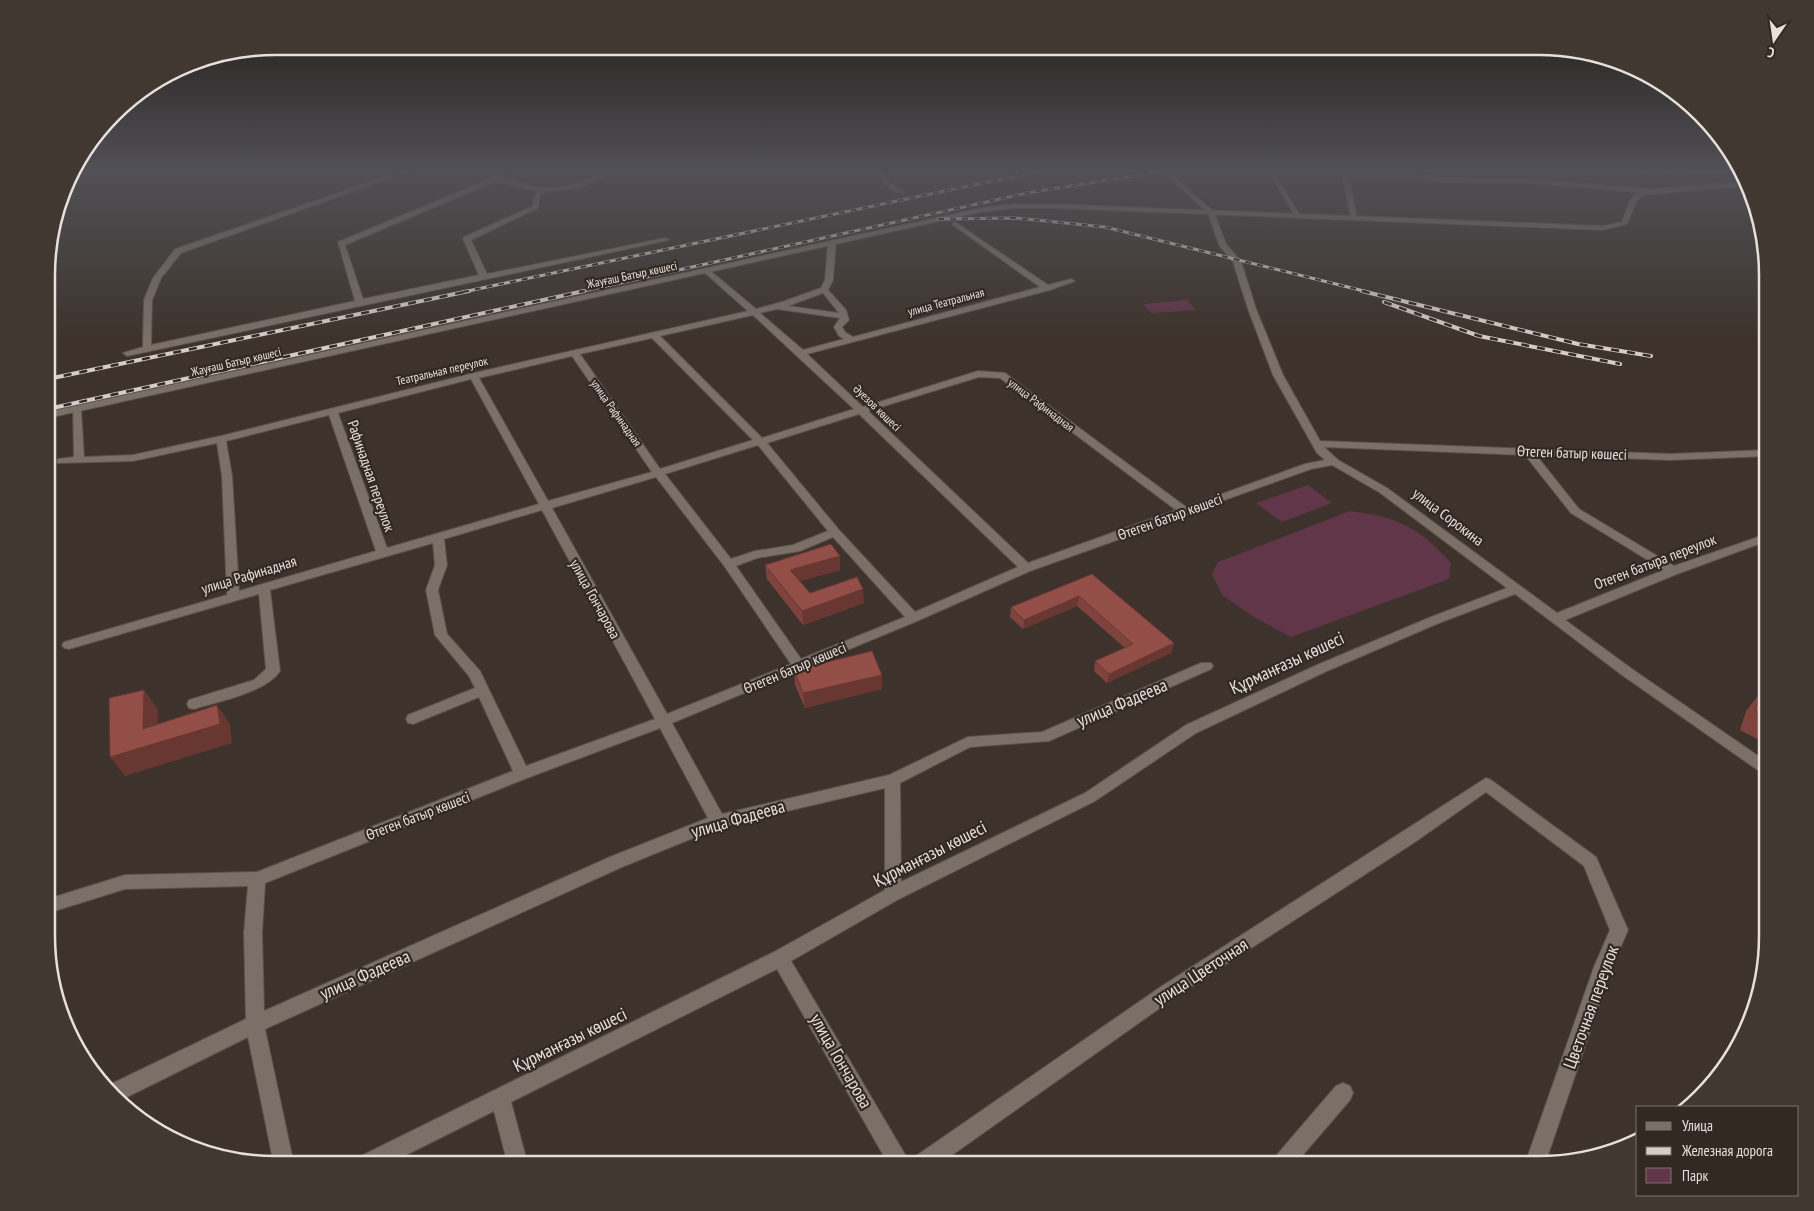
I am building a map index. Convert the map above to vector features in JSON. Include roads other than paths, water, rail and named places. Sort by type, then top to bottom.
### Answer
[{"type":"street","points":[[147,348],[148,300],[157,278],[178,251],[245,228]]},
{"type":"street","points":[[360,302],[341,244],[380,228]]},
{"type":"street","points":[[484,277],[467,240],[493,228]]},
{"type":"street","name":"Жауғаш Батыр көшесі","points":[[55,413],[899,228]]},
{"type":"street","points":[[960,228],[1047,288]]},
{"type":"street","name":"улица Сорокина","points":[[1216,228],[1222,245],[1237,261],[1252,309],[1278,375],[1322,453],[1383,490],[1635,678],[1759,763]]},
{"type":"street","name":"Жауғаш Батыр көшесі","points":[[1605,228],[1619,228]]},
{"type":"street","points":[[127,353],[360,302],[664,240]]},
{"type":"street","points":[[832,242],[829,280],[824,290],[843,312],[845,320],[838,327],[842,334],[851,339]]},
{"type":"street","name":"Әуезов көшесі","points":[[707,270],[801,353],[1026,568]]},
{"type":"street","name":"улица Театральная","points":[[801,353],[1071,281]]},
{"type":"street","name":"Театральная переулок","points":[[62,461],[133,458],[221,439],[474,376],[776,307],[824,290]]},
{"type":"street","points":[[776,307],[844,316]]},
{"type":"street","points":[[654,335],[761,442],[836,532],[913,618]]},
{"type":"street","name":"улица Рафинадная","points":[[574,353],[658,473],[729,564],[799,666]]},
{"type":"street","name":"улица Рафинадная","points":[[70,645],[382,552],[658,473],[978,374],[1002,375],[1186,512]]},
{"type":"street","name":"улица Гончарова","points":[[474,376],[718,821]]},
{"type":"street","points":[[76,408],[79,460]]},
{"type":"street","name":"Рафинадная переулок","points":[[332,411],[382,552]]},
{"type":"street","points":[[221,439],[227,476],[232,597]]},
{"type":"street","name":"Өтеген батыр көшесі","points":[[1316,444],[1670,457],[1759,453]]},
{"type":"street","points":[[1528,452],[1575,511],[1673,571]]},
{"type":"street","name":"Өтеген батыр көшесі","points":[[55,904],[125,882],[257,879],[522,774],[703,706],[913,618],[1026,568],[1186,512],[1309,466],[1334,462]]},
{"type":"street","points":[[729,564],[755,555],[796,548],[836,532]]},
{"type":"street","points":[[438,536],[441,565],[432,590],[441,635],[476,674],[522,774]]},
{"type":"street","name":"Отеген батыра переулок","points":[[1556,620],[1673,571],[1759,540]]},
{"type":"street","points":[[194,704],[259,683],[273,671],[264,587]]},
{"type":"street","name":"Құрманғазы көшесі","points":[[382,1156],[780,958],[893,894],[1090,797],[1191,730],[1322,668],[1435,620],[1517,589]]},
{"type":"street","name":"улица Фадеева","points":[[118,1091],[255,1024],[616,862],[718,821],[892,780],[968,742],[1044,737],[1206,666]]},
{"type":"street","points":[[413,718],[483,690]]},
{"type":"street","points":[[892,780],[893,894]]},
{"type":"street","name":"Цветочная переулок","points":[[1486,784],[1590,862],[1619,930],[1603,967],[1538,1156]]},
{"type":"street","name":"улица Цветочная","points":[[932,1156],[1168,992],[1401,842],[1486,784]]},
{"type":"street","points":[[257,879],[253,933],[255,1024],[282,1156]]},
{"type":"street","name":"улица Гончарова","points":[[780,958],[896,1156]]},
{"type":"street","points":[[1289,1156],[1342,1094]]},
{"type":"street","points":[[500,1097],[516,1156]]},
{"type":"railway","points":[[463,292],[771,228]]},
{"type":"railway","points":[[579,292],[871,228]]},
{"type":"railway","points":[[1107,228],[1368,292]]},
{"type":"railway","points":[[55,378],[469,291]]},
{"type":"railway","points":[[55,407],[584,291]]},
{"type":"railway","points":[[1362,291],[1578,344],[1651,356]]},
{"type":"railway","points":[[1384,302],[1479,336],[1620,364]]}]
